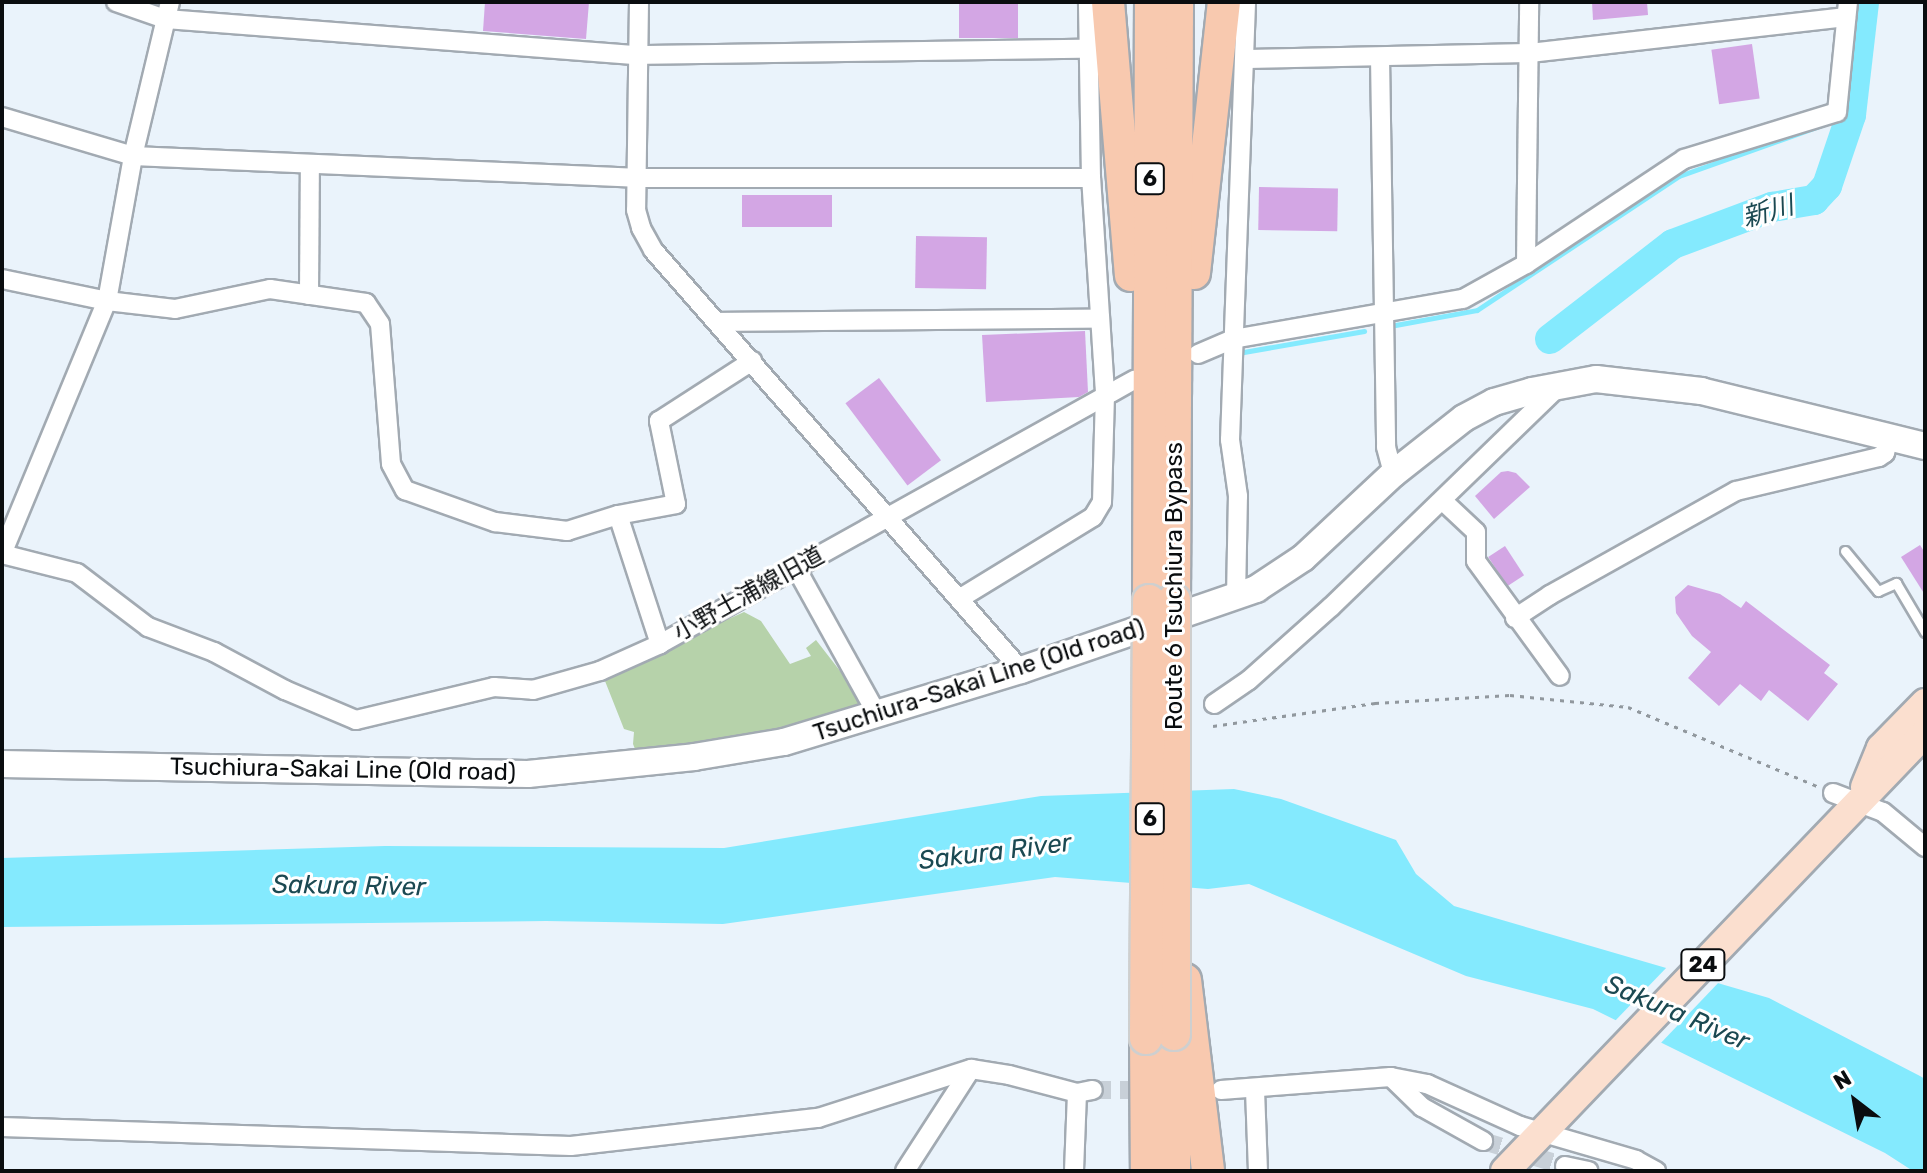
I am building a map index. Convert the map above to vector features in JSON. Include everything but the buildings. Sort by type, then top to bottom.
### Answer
[{"type":"highway","points":[[1108,2],[1133,307],[1165,360],[1188,321],[1224,2]]},
{"type":"highway","name":"Route 6 Tsuchiura Bypass","points":[[1151,2],[1165,360]]},
{"type":"highway","name":"Route 6 Tsuchiura Bypass","points":[[1174,1171],[1164,1040],[1162,600],[1165,360],[1177,2]]},
{"type":"highway","name":"Route 6 Tsuchiura Bypass","points":[[1147,1171],[1174,950],[1162,600]]},
{"type":"highway","points":[[1132,1171],[1164,1040]]},
{"type":"highway","points":[[1164,1040],[1208,1171]]},
{"type":"main road","name":"24","points":[[1845,805],[1881,748],[1925,703]]},
{"type":"main road","name":"24","points":[[1505,1171],[1845,805],[1925,733]]},
{"type":"main road","name":"24","points":[[1845,805],[1893,786],[1925,756]]},
{"type":"street","points":[[116,2],[168,10],[638,55],[1089,49]]},
{"type":"street","points":[[639,2],[639,178],[636,210],[641,228],[653,250],[1021,670]]},
{"type":"street","points":[[959,599],[1093,517],[1102,502],[1105,393],[1091,178],[1088,2]]},
{"type":"street","points":[[1236,598],[1238,496],[1230,440],[1246,2]]},
{"type":"street","points":[[1526,264],[1529,2]]},
{"type":"street","points":[[1245,59],[1530,53],[1847,9]]},
{"type":"street","name":"小野土浦線旧道","points":[[618,515],[660,644],[1165,360],[1233,339],[1463,299],[1526,264],[1684,159],[1837,112],[1847,9]]},
{"type":"street","points":[[168,10],[133,156],[107,301],[2,554],[77,573],[148,627],[214,652],[285,690],[356,720],[494,687],[533,690],[600,671],[660,644]]},
{"type":"street","points":[[1380,57],[1386,447],[1393,474]]},
{"type":"street","points":[[2,117],[133,156],[639,178],[1091,178]]},
{"type":"street","points":[[309,295],[310,164]]},
{"type":"street","points":[[2,279],[107,301],[175,309],[270,289],[366,303],[380,324],[391,464],[405,490],[495,522],[567,531],[618,515],[676,504],[659,421],[752,361]]},
{"type":"street","points":[[718,322],[1099,319]]},
{"type":"street","name":"Tsuchiura-Sakai Line (Old road)","points":[[2,764],[528,774],[694,757],[769,745],[1021,670],[1236,598],[1265,584],[1303,558],[1393,474],[1464,418],[1494,402],[1596,379],[1675,387],[1925,446]]},
{"type":"street","points":[[1214,704],[1249,680],[1307,628],[1443,501],[1559,386]]},
{"type":"street","points":[[1515,618],[1550,595],[1736,491],[1879,457],[1885,453],[1889,437]]},
{"type":"street","points":[[1443,501],[1476,532],[1476,561],[1560,676]]},
{"type":"street","points":[[796,568],[877,714]]},
{"type":"street","points":[[1845,805],[1883,812],[1925,847]]},
{"type":"street","points":[[905,1171],[971,1069]]},
{"type":"street","points":[[2,1127],[571,1146],[818,1118],[971,1069],[1085,1091],[1074,1171]]},
{"type":"street","points":[[1391,1077],[1422,1107],[1483,1141]]},
{"type":"street","points":[[1221,1090],[1255,1090],[1391,1077],[1427,1084],[1520,1126],[1552,1121],[1656,1171]]},
{"type":"street","points":[[1255,1090],[1258,1171]]},
{"type":"street","points":[[1565,1166],[1588,1171]]},
{"type":"lane","points":[[1845,551],[1878,591],[1896,583],[1925,632]]},
{"type":"path","points":[[1213,726],[1375,703],[1510,695],[1628,707],[1845,805]]},
{"type":"green space","points":[[744,612],[761,621],[790,664],[811,656],[806,648],[816,640],[872,712],[783,737],[637,754],[633,744],[634,732],[624,729],[603,676]]},
{"type":"water","name":"Sakura River","points":[[1234,789],[1281,799],[1396,840],[1416,874],[1454,906],[1769,998],[1920,1076],[1925,1079],[1925,1171],[1913,1171],[1885,1153],[1593,1009],[1466,976],[1249,884],[1208,889],[1055,877],[723,924],[546,921],[2,927],[2,858],[385,846],[724,848],[1041,796]]},
{"type":"pier","points":[[1669,965],[1721,980],[1658,1046],[1613,1023]]},
{"type":"waterway","name":"新川","points":[[1550,339],[1673,244],[1772,207],[1814,200],[1827,186],[1851,115],[1864,2]]},
{"type":"waterway","points":[[1390,326],[1477,310],[1679,176],[1822,125]]},
{"type":"waterway","points":[[1238,353],[1364,331]]},
{"type":"tunnel","points":[[1093,1090],[1154,1090]]},
{"type":"tunnel","points":[[1483,1141],[1565,1166]]}]
